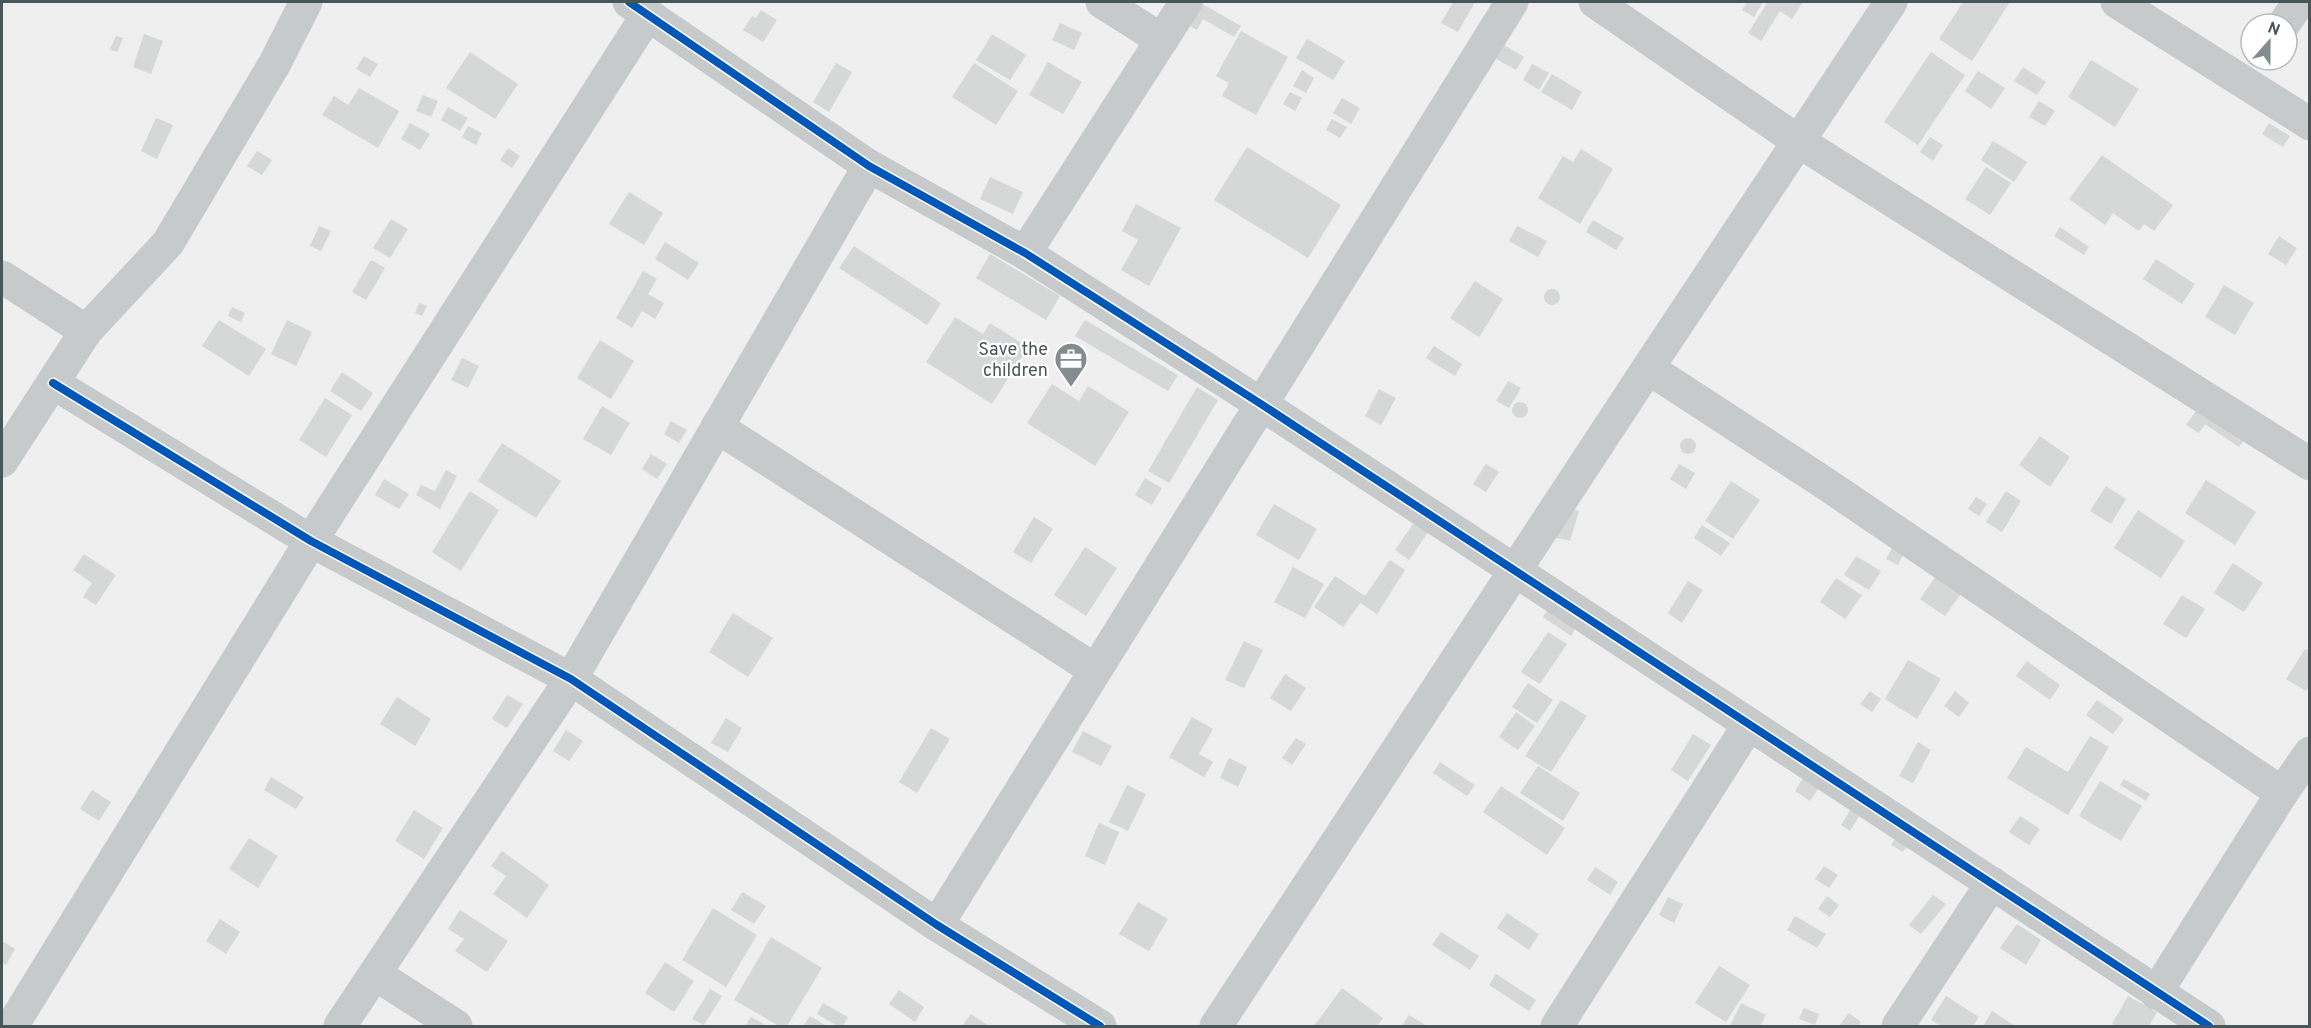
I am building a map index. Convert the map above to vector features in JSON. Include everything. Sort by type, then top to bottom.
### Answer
[{"type":"street","points":[[2,461],[86,331],[168,243],[275,63],[306,2]]},
{"type":"street","points":[[1102,2],[1162,40]]},
{"type":"street","points":[[1025,253],[1186,2]]},
{"type":"street","points":[[937,925],[1512,2]]},
{"type":"street","points":[[1595,2],[1798,141],[2310,464]]},
{"type":"street","points":[[1216,1026],[1647,368],[1891,2]]},
{"type":"street","points":[[2117,2],[2239,65]]},
{"type":"street","points":[[12,1026],[639,8],[869,166],[1025,253],[1261,404],[1748,726],[2209,1026]]},
{"type":"street","points":[[2252,72],[2310,124]]},
{"type":"street","points":[[340,1026],[571,679],[869,166]]},
{"type":"street","points":[[2,277],[86,331]]},
{"type":"street","points":[[1647,368],[1822,482],[2282,793]]},
{"type":"street","points":[[52,383],[311,541],[571,679],[937,925],[1100,1026]]},
{"type":"street","points":[[717,427],[1095,670]]},
{"type":"street","points":[[1557,1026],[1748,726]]},
{"type":"street","points":[[2156,993],[2282,793],[2310,753]]},
{"type":"street","points":[[1898,1026],[1992,883]]},
{"type":"street","points":[[375,974],[456,1026]]},
{"type":"building","points":[[1199,2],[1241,26],[1234,37],[1203,19],[1197,30],[1184,22]]},
{"type":"building","points":[[1453,2],[1475,2],[1458,32],[1441,23]]},
{"type":"building","points":[[1747,2],[1763,2],[1754,17],[1742,10]]},
{"type":"building","points":[[1768,2],[1803,2],[1792,19],[1780,11],[1761,41],[1748,33]]},
{"type":"building","points":[[1963,2],[2010,2],[1972,61],[1939,39]]},
{"type":"building","points":[[761,10],[777,20],[763,42],[743,30],[752,16],[756,18]]},
{"type":"building","points":[[1060,23],[1082,33],[1074,50],[1052,40]]},
{"type":"building","points":[[1241,31],[1288,57],[1256,115],[1222,96],[1229,83],[1216,76]]},
{"type":"building","points":[[144,34],[163,41],[151,74],[133,67]]},
{"type":"building","points":[[992,34],[1026,55],[1010,80],[976,60]]},
{"type":"building","points":[[116,36],[123,38],[117,52],[110,49]]},
{"type":"building","points":[[1307,39],[1345,61],[1333,80],[1296,58]]},
{"type":"building","points":[[1504,45],[1524,57],[1516,70],[1496,59]]},
{"type":"building","points":[[470,52],[518,84],[495,119],[446,88]]},
{"type":"building","points":[[1931,52],[1965,75],[1918,145],[1884,122]]},
{"type":"building","points":[[364,56],[378,64],[370,77],[356,69]]},
{"type":"building","points":[[2091,60],[2139,89],[2115,127],[2068,97]]},
{"type":"building","points":[[1048,62],[1082,82],[1063,114],[1029,95]]},
{"type":"building","points":[[836,63],[852,72],[829,112],[813,102]]},
{"type":"building","points":[[974,63],[1018,91],[996,125],[952,97]]},
{"type":"building","points":[[1532,64],[1549,73],[1539,90],[1523,80]]},
{"type":"building","points":[[2023,67],[2046,82],[2037,95],[2014,81]]},
{"type":"building","points":[[1302,70],[1314,78],[1306,93],[1293,86]]},
{"type":"building","points":[[1978,71],[2005,88],[1991,109],[1965,91]]},
{"type":"building","points":[[1552,74],[1582,92],[1572,110],[1541,92]]},
{"type":"building","points":[[359,88],[399,111],[378,148],[322,115],[334,96],[348,105]]},
{"type":"building","points":[[1290,92],[1302,98],[1295,111],[1283,104]]},
{"type":"building","points":[[423,95],[438,101],[431,117],[416,111]]},
{"type":"building","points":[[1342,98],[1360,108],[1351,124],[1333,113]]},
{"type":"building","points":[[2039,101],[2055,111],[2045,126],[2029,117]]},
{"type":"building","points":[[448,107],[468,118],[460,131],[441,120]]},
{"type":"building","points":[[156,118],[173,125],[157,159],[141,151]]},
{"type":"building","points":[[1332,119],[1347,127],[1340,138],[1326,130]]},
{"type":"building","points":[[410,123],[430,134],[420,150],[401,139]]},
{"type":"building","points":[[2269,123],[2290,136],[2283,147],[2262,134]]},
{"type":"building","points":[[468,126],[482,133],[476,145],[462,137]]},
{"type":"building","points":[[1930,137],[1943,145],[1933,161],[1920,152]]},
{"type":"building","points":[[1993,141],[2027,162],[2014,182],[1981,160]]},
{"type":"building","points":[[1247,147],[1341,205],[1308,258],[1214,200]]},
{"type":"building","points":[[508,148],[520,156],[512,168],[500,160]]},
{"type":"building","points":[[1581,149],[1613,169],[1580,224],[1538,198],[1563,156],[1573,162]]},
{"type":"building","points":[[257,151],[272,160],[262,175],[247,166]]},
{"type":"building","points":[[2102,155],[2173,205],[2154,231],[2144,224],[2139,231],[2113,213],[2105,225],[2069,199]]},
{"type":"building","points":[[1986,167],[2011,183],[1990,215],[1965,199]]},
{"type":"building","points":[[990,177],[1023,192],[1013,214],[980,199]]},
{"type":"building","points":[[629,192],[663,213],[644,245],[609,224]]},
{"type":"building","points":[[1136,204],[1181,228],[1149,286],[1121,270],[1138,240],[1122,231]]},
{"type":"building","points":[[391,219],[408,229],[390,258],[373,248]]},
{"type":"building","points":[[1593,220],[1624,238],[1616,250],[1586,232]]},
{"type":"building","points":[[319,226],[331,231],[321,251],[310,246]]},
{"type":"building","points":[[1517,226],[1547,241],[1538,257],[1509,241]]},
{"type":"building","points":[[2060,227],[2089,247],[2084,255],[2054,236]]},
{"type":"building","points":[[2279,236],[2297,248],[2286,265],[2268,254]]},
{"type":"building","points":[[665,242],[699,263],[688,280],[655,259]]},
{"type":"building","points":[[854,246],[941,303],[927,325],[839,268]]},
{"type":"building","points":[[990,254],[1060,296],[1046,320],[976,278]]},
{"type":"building","points":[[2156,259],[2195,284],[2182,304],[2143,279]]},
{"type":"building","points":[[371,260],[385,268],[366,300],[352,292]]},
{"type":"building","points":[[643,271],[657,279],[648,294],[664,303],[655,319],[642,311],[632,328],[616,318]]},
{"type":"building","points":[[1475,281],[1503,299],[1479,337],[1450,318]]},
{"type":"building","points":[[2224,285],[2254,303],[2235,335],[2205,317]]},
{"type":"building","points":[[1552,289],[1560,297],[1552,305],[1544,297]]},
{"type":"building","points":[[419,303],[427,306],[422,316],[415,313]]},
{"type":"building","points":[[232,307],[245,313],[241,322],[228,316]]},
{"type":"building","points":[[955,317],[983,334],[990,323],[1028,347],[992,404],[926,362]]},
{"type":"building","points":[[219,320],[266,349],[249,376],[202,346]]},
{"type":"building","points":[[287,320],[312,332],[296,366],[271,354]]},
{"type":"building","points":[[1085,320],[1178,375],[1168,391],[1075,336]]},
{"type":"building","points":[[600,340],[634,361],[611,399],[577,378]]},
{"type":"building","points":[[1434,346],[1462,364],[1455,376],[1426,358]]},
{"type":"building","points":[[462,358],[479,366],[468,388],[451,380]]},
{"type":"building","points":[[342,372],[373,393],[361,411],[330,391]]},
{"type":"building","points":[[1508,381],[1521,388],[1509,408],[1496,401]]},
{"type":"building","points":[[1052,384],[1079,401],[1088,386],[1129,412],[1095,466],[1027,423]]},
{"type":"building","points":[[1197,387],[1218,400],[1169,483],[1148,471]]},
{"type":"building","points":[[1379,389],[1396,398],[1381,425],[1365,416]]},
{"type":"building","points":[[325,398],[352,415],[326,457],[299,440]]},
{"type":"building","points":[[1517,402],[1523,402],[1528,410],[1526,416],[1517,418],[1512,413],[1512,407]]},
{"type":"building","points":[[2200,405],[2246,437],[2239,447],[2205,424],[2199,433],[2186,425]]},
{"type":"building","points":[[602,406],[630,423],[611,455],[583,439]]},
{"type":"building","points":[[671,421],[687,430],[679,443],[664,434]]},
{"type":"building","points":[[2040,436],[2070,457],[2050,487],[2019,465]]},
{"type":"building","points":[[1688,438],[1696,446],[1688,454],[1680,446]]},
{"type":"building","points":[[502,443],[561,481],[536,518],[478,481]]},
{"type":"building","points":[[651,454],[667,464],[657,479],[642,469]]},
{"type":"building","points":[[1486,464],[1499,472],[1486,492],[1473,484]]},
{"type":"building","points":[[1679,464],[1695,473],[1686,489],[1670,479]]},
{"type":"building","points":[[446,470],[457,476],[440,509],[416,495],[421,485],[435,491]]},
{"type":"building","points":[[1145,478],[1162,488],[1152,505],[1135,495]]},
{"type":"building","points":[[384,479],[409,494],[399,509],[375,495]]},
{"type":"building","points":[[2206,480],[2256,512],[2235,545],[2185,513]]},
{"type":"building","points":[[1731,481],[1760,500],[1733,539],[1705,521]]},
{"type":"building","points":[[2106,486],[2126,499],[2111,524],[2090,511]]},
{"type":"building","points":[[470,491],[499,510],[461,571],[432,552]]},
{"type":"building","points":[[2006,491],[2021,501],[2002,532],[1986,522]]},
{"type":"building","points":[[1976,497],[1987,504],[1979,516],[1968,509]]},
{"type":"building","points":[[1274,504],[1317,529],[1299,560],[1256,535]]},
{"type":"building","points":[[1562,506],[1579,511],[1570,541],[1553,537]]},
{"type":"building","points":[[2138,510],[2185,541],[2161,578],[2114,548]]},
{"type":"building","points":[[1034,517],[1053,529],[1031,563],[1013,552]]},
{"type":"building","points":[[1415,521],[1429,531],[1409,560],[1395,550]]},
{"type":"building","points":[[1702,525],[1730,543],[1721,556],[1694,538]]},
{"type":"building","points":[[1893,546],[1905,551],[1898,565],[1886,559]]},
{"type":"building","points":[[1085,547],[1117,568],[1086,616],[1054,595]]},
{"type":"building","points":[[84,554],[116,575],[96,605],[83,597],[92,583],[73,570]]},
{"type":"building","points":[[1856,556],[1881,571],[1869,590],[1844,575]]},
{"type":"building","points":[[1390,560],[1405,570],[1377,614],[1360,603],[1343,627],[1314,607],[1335,576],[1365,596]]},
{"type":"building","points":[[2233,563],[2263,583],[2244,612],[2214,593]]},
{"type":"building","points":[[1293,567],[1324,584],[1305,618],[1274,602]]},
{"type":"building","points":[[1936,576],[1962,592],[1945,616],[1920,599]]},
{"type":"building","points":[[1836,578],[1862,595],[1845,619],[1820,602]]},
{"type":"building","points":[[1688,581],[1703,590],[1682,623],[1668,613]]},
{"type":"building","points":[[2182,595],[2205,609],[2186,638],[2163,624]]},
{"type":"building","points":[[1552,604],[1579,622],[1571,636],[1543,617]]},
{"type":"building","points":[[733,613],[773,638],[748,677],[709,652]]},
{"type":"building","points":[[1548,632],[1567,644],[1540,684],[1521,672]]},
{"type":"building","points":[[1244,641],[1263,650],[1244,688],[1225,680]]},
{"type":"building","points":[[2305,649],[2310,651],[2310,686],[2306,691],[2286,679]]},
{"type":"building","points":[[1908,660],[1941,679],[1917,719],[1885,699]]},
{"type":"building","points":[[2027,661],[2060,685],[2050,700],[2016,676]]},
{"type":"building","points":[[1285,674],[1306,688],[1291,711],[1270,698]]},
{"type":"building","points":[[1528,683],[1553,700],[1537,723],[1512,707]]},
{"type":"building","points":[[1870,691],[1881,699],[1872,712],[1860,704]]},
{"type":"building","points":[[1955,691],[1969,703],[1959,717],[1944,706]]},
{"type":"building","points":[[507,695],[523,704],[507,728],[492,719]]},
{"type":"building","points":[[397,697],[431,719],[415,746],[380,724]]},
{"type":"building","points":[[1561,700],[1587,716],[1551,772],[1525,756]]},
{"type":"building","points":[[2097,700],[2124,719],[2113,734],[2086,715]]},
{"type":"building","points":[[1516,712],[1535,726],[1518,750],[1499,737]]},
{"type":"building","points":[[1192,717],[1213,729],[1199,754],[1213,762],[1204,777],[1169,757]]},
{"type":"building","points":[[726,718],[742,728],[728,752],[711,743]]},
{"type":"building","points":[[931,728],[950,739],[917,793],[899,782]]},
{"type":"building","points":[[566,730],[583,741],[569,761],[553,751]]},
{"type":"building","points":[[1083,731],[1112,746],[1101,766],[1072,752]]},
{"type":"building","points":[[1693,734],[1711,745],[1688,781],[1671,770]]},
{"type":"building","points":[[2090,736],[2109,747],[2068,815],[2007,778],[2026,747],[2068,772]]},
{"type":"building","points":[[1296,738],[1306,744],[1292,765],[1282,758]]},
{"type":"building","points":[[1918,742],[1931,750],[1913,783],[1899,776]]},
{"type":"building","points":[[1229,758],[1247,767],[1238,787],[1220,778]]},
{"type":"building","points":[[1440,762],[1475,785],[1467,796],[1433,773]]},
{"type":"building","points":[[1538,766],[1580,793],[1563,821],[1520,793]]},
{"type":"building","points":[[1804,776],[1820,786],[1810,801],[1795,791]]},
{"type":"building","points":[[271,777],[304,797],[296,809],[264,790]]},
{"type":"building","points":[[2124,779],[2150,794],[2146,801],[2120,785]]},
{"type":"building","points":[[2100,781],[2142,806],[2121,841],[2079,816]]},
{"type":"building","points":[[1127,785],[1146,794],[1128,831],[1109,822]]},
{"type":"building","points":[[1501,786],[1565,828],[1547,855],[1483,812]]},
{"type":"building","points":[[92,790],[111,802],[99,821],[80,809]]},
{"type":"building","points":[[1853,806],[1862,812],[1850,831],[1841,825]]},
{"type":"building","points":[[414,810],[443,828],[424,859],[395,841]]},
{"type":"building","points":[[2020,816],[2040,829],[2029,845],[2009,832]]},
{"type":"building","points":[[1099,823],[1119,832],[1105,865],[1085,856]]},
{"type":"building","points":[[1899,833],[1911,841],[1903,852],[1891,845]]},
{"type":"building","points":[[249,838],[278,856],[258,888],[229,869]]},
{"type":"building","points":[[502,851],[549,885],[527,918],[493,894],[506,876],[491,866]]},
{"type":"building","points":[[1824,866],[1838,875],[1829,888],[1815,879]]},
{"type":"building","points":[[1595,867],[1618,882],[1610,895],[1587,880]]},
{"type":"building","points":[[742,892],[766,906],[754,924],[731,910]]},
{"type":"building","points":[[1933,895],[1946,904],[1921,934],[1909,925]]},
{"type":"building","points":[[1827,896],[1839,905],[1830,917],[1818,909]]},
{"type":"building","points":[[1668,897],[1683,904],[1674,923],[1659,915]]},
{"type":"building","points":[[1138,902],[1168,919],[1149,951],[1119,934]]},
{"type":"building","points":[[713,908],[757,935],[726,987],[682,960]]},
{"type":"building","points":[[460,910],[508,941],[487,972],[455,951],[464,939],[448,929]]},
{"type":"building","points":[[1507,913],[1539,934],[1529,950],[1497,928]]},
{"type":"building","points":[[1795,916],[1826,934],[1817,948],[1787,930]]},
{"type":"building","points":[[220,919],[240,932],[226,954],[206,941]]},
{"type":"building","points":[[2017,924],[2041,940],[2026,965],[2000,948]]},
{"type":"building","points":[[1441,932],[1479,956],[1470,970],[1432,945]]},
{"type":"building","points":[[771,937],[822,968],[787,1026],[779,1026],[734,1000]]},
{"type":"building","points":[[2,941],[15,949],[6,965],[2,962]]},
{"type":"building","points":[[665,962],[694,981],[674,1012],[645,993]]},
{"type":"building","points":[[1719,966],[1750,985],[1726,1022],[1695,1003]]},
{"type":"building","points":[[1496,974],[1536,1000],[1529,1011],[1489,985]]},
{"type":"building","points":[[1342,988],[1383,1018],[1377,1026],[1314,1026]]},
{"type":"building","points":[[710,989],[722,996],[704,1025],[692,1019]]},
{"type":"building","points":[[899,990],[924,1007],[915,1022],[889,1004]]},
{"type":"building","points":[[1946,996],[1979,1017],[1973,1026],[1941,1026],[1931,1020]]},
{"type":"building","points":[[2128,996],[2157,1012],[2149,1026],[2112,1024]]},
{"type":"building","points":[[823,1003],[848,1017],[843,1026],[838,1026],[817,1014]]},
{"type":"building","points":[[1741,1003],[1766,1015],[1760,1026],[1730,1026]]},
{"type":"building","points":[[1804,1008],[1819,1014],[1815,1025],[1799,1019]]},
{"type":"building","points":[[1992,1011],[2015,1026],[1983,1026]]},
{"type":"building","points":[[1849,1013],[1861,1022],[1859,1026],[1839,1026]]},
{"type":"building","points":[[971,1014],[989,1026],[962,1026]]},
{"type":"building","points":[[1409,1015],[1427,1026],[1402,1026]]},
{"type":"building","points":[[810,1016],[827,1026],[803,1026]]},
{"type":"building","points":[[751,1017],[767,1026],[745,1026]]},
{"type":"cycle path","points":[[629,2],[869,166],[1025,253],[1261,404],[2209,1026]]},
{"type":"cycle path","points":[[53,383],[311,541],[571,679],[937,925],[1100,1026]]},
{"type":"place","name":"Save the children","points":[[1071,388]]}]
